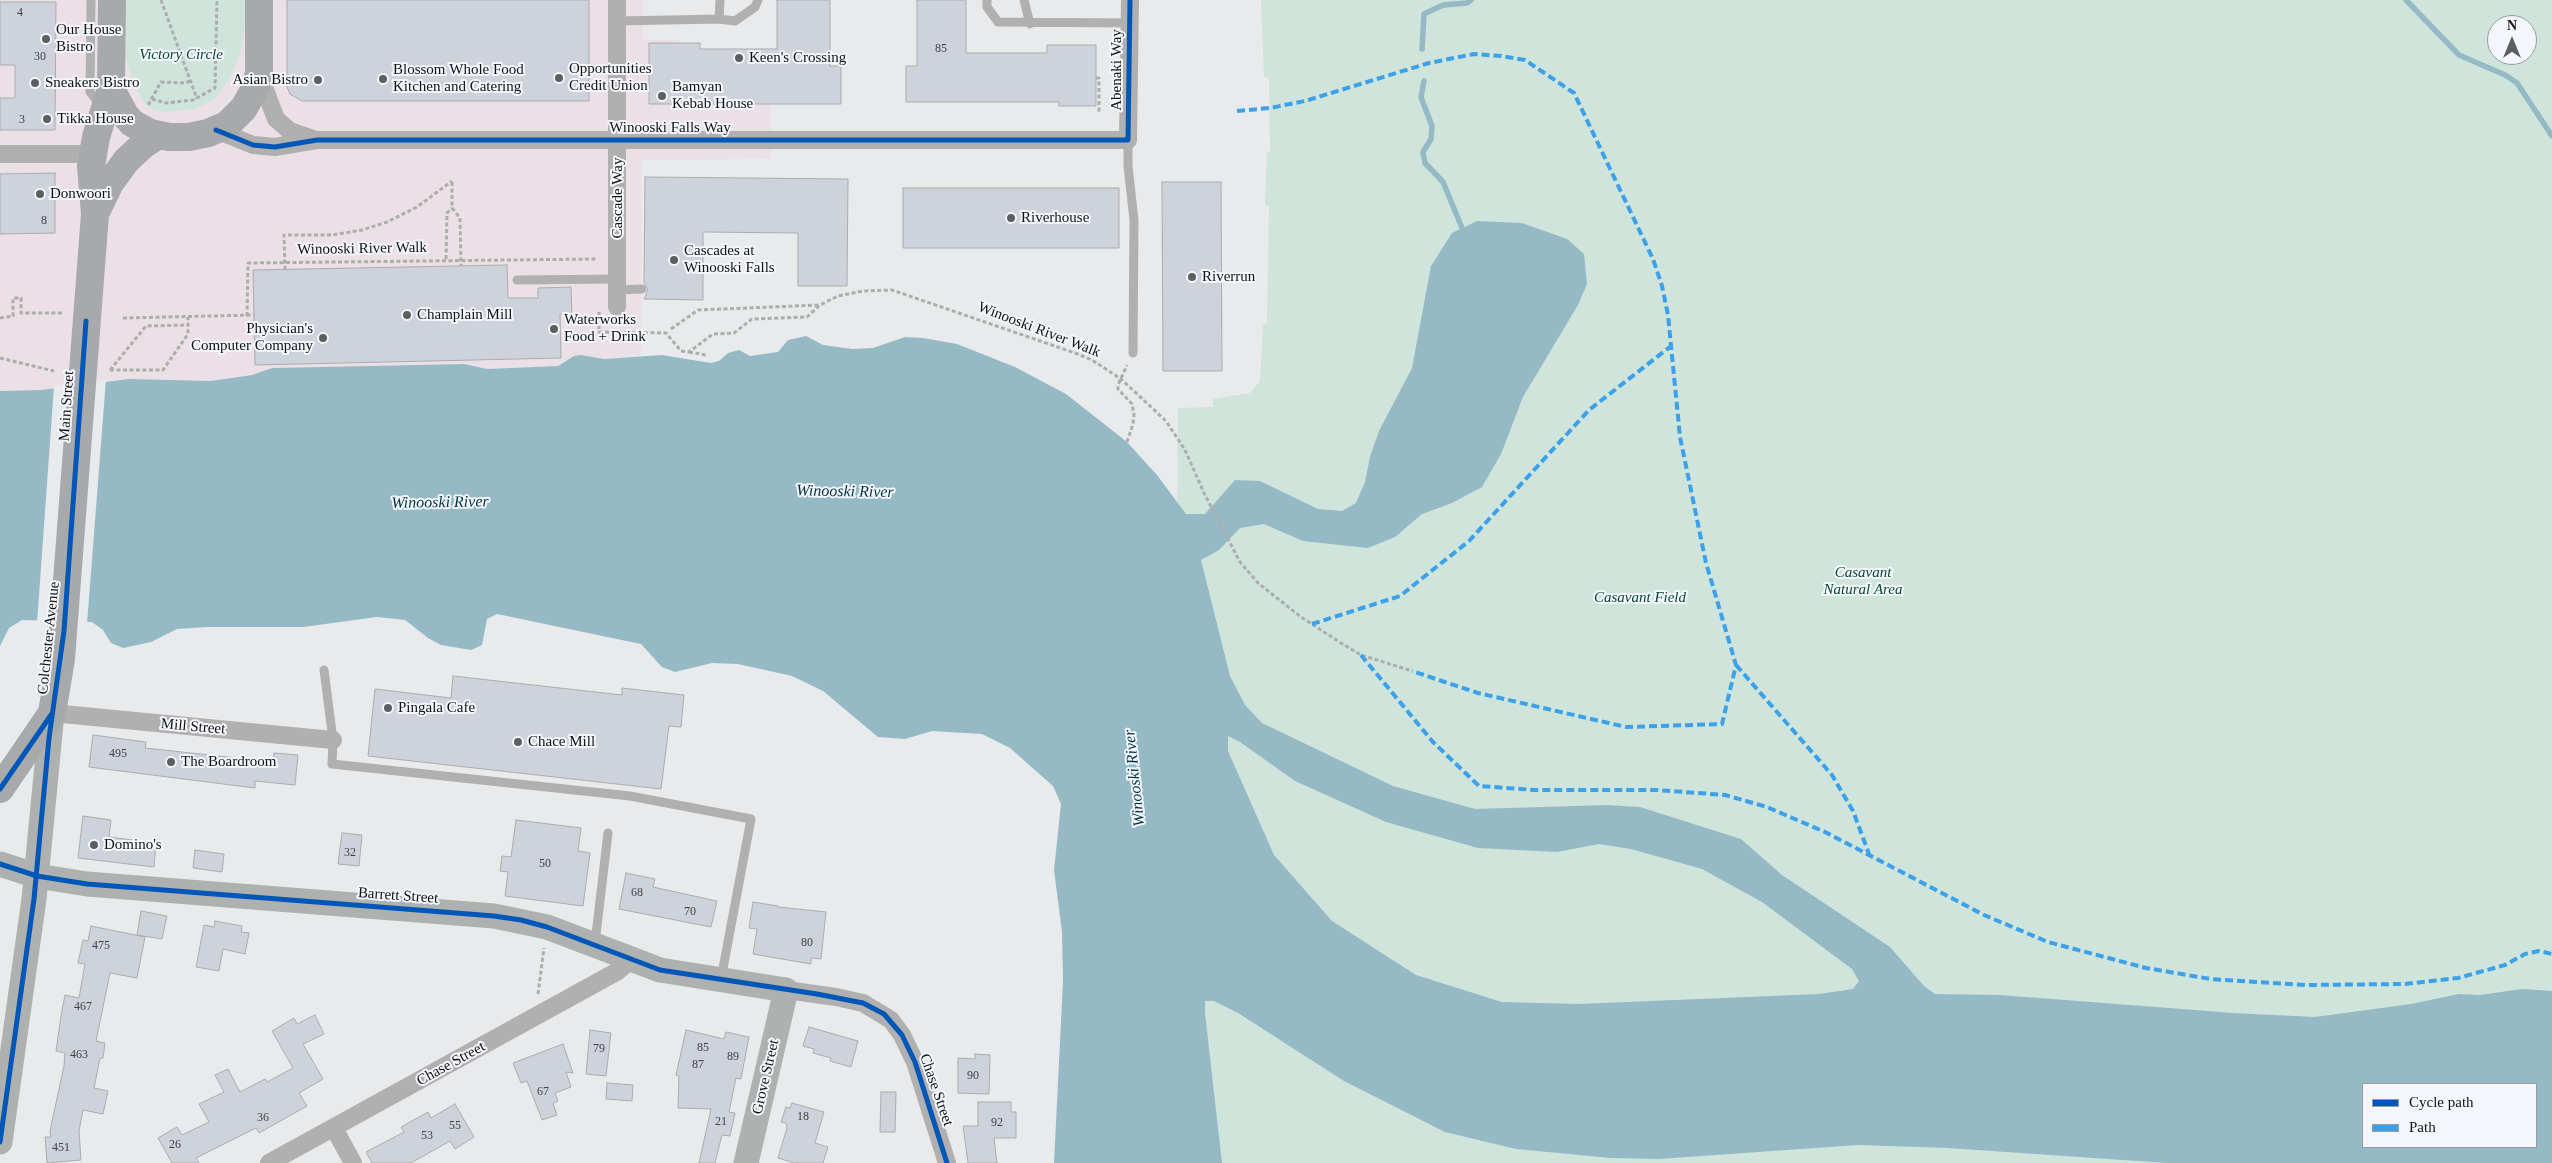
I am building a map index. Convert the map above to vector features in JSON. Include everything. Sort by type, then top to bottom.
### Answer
[{"type":"main road","name":"Main Street","points":[[95,214],[91,176],[93,154],[107,99],[112,0]]},
{"type":"main road","name":"Main Street","points":[[107,99],[117,103],[132,123],[142,130],[159,135],[190,137],[216,130],[227,124],[244,108],[255,88],[259,73],[259,0]]},
{"type":"main road","name":"Main Street","points":[[73,493],[74,317],[95,214],[106,190],[126,161],[143,145],[159,135]]},
{"type":"main road","name":"Colchester Avenue","points":[[52,714],[64,631],[73,493]]},
{"type":"main road","points":[[0,789],[52,714]]},
{"type":"street","name":"Cascade Way","points":[[617,0],[617,292]]},
{"type":"street","name":"Abenaki Way","points":[[1128,140],[1130,0]]},
{"type":"street","name":"Winooski Falls Way","points":[[259,73],[276,119],[290,130],[317,140]]},
{"type":"street","name":"Winooski Falls Way","points":[[216,130],[243,141],[264,146],[289,146],[317,140],[1128,140]]},
{"type":"street","points":[[0,154],[93,154]]},
{"type":"street","name":"Mill Street","points":[[52,714],[333,740]]},
{"type":"street","name":"Colchester Avenue","points":[[0,1142],[37,876],[52,714]]},
{"type":"street","name":"Barrett Street","points":[[0,864],[37,876],[87,884],[494,916],[547,927],[660,970],[786,990]]},
{"type":"street","name":"Chase Street","points":[[269,1163],[618,971],[631,960]]},
{"type":"street","name":"Chase Street","points":[[786,990],[857,1002],[873,1008],[891,1020],[902,1035],[915,1062],[947,1163]]},
{"type":"street","name":"Grove Street","points":[[746,1163],[786,990]]},
{"type":"street","points":[[334,1128],[353,1163]]},
{"type":"lane","name":"Main Street","points":[[91,0],[90,92],[107,99]]},
{"type":"lane","points":[[719,19],[720,0]]},
{"type":"lane","points":[[617,20],[719,19],[735,21],[755,7],[758,0]]},
{"type":"lane","points":[[987,0],[987,8],[998,22],[1030,24],[1130,23]]},
{"type":"lane","points":[[1024,0],[1030,24]]},
{"type":"lane","points":[[1128,140],[1128,166],[1134,220],[1133,354]]},
{"type":"lane","points":[[517,280],[617,292],[642,289]]},
{"type":"lane","points":[[324,670],[333,740],[332,764],[630,796],[751,819],[721,980]]},
{"type":"lane","points":[[595,946],[608,833]]},
{"type":"path","points":[[161,0],[197,99]]},
{"type":"path","points":[[152,99],[166,103],[197,99],[210,92],[216,85],[216,0]]},
{"type":"path","points":[[1096,78],[1099,78],[1099,113]]},
{"type":"path","points":[[148,105],[161,82],[186,83],[190,81]]},
{"type":"path","points":[[285,270],[284,236],[332,235],[362,230],[387,222],[417,206],[452,181],[452,208],[460,218],[461,266]]},
{"type":"path","points":[[446,259],[447,213],[452,208]]},
{"type":"path","points":[[0,318],[13,316],[13,298],[20,298],[20,313],[74,317]]},
{"type":"path","points":[[123,318],[254,315]]},
{"type":"path","points":[[188,317],[188,326],[188,334],[163,370],[110,370],[146,326],[188,326]]},
{"type":"path","points":[[599,332],[666,333],[681,351],[706,355]]},
{"type":"path","points":[[0,358],[54,371]]},
{"type":"path","points":[[1121,379],[1118,389],[1128,399],[1134,414],[1127,442]]},
{"type":"path","points":[[537,996],[545,940]]},
{"type":"shaded area","points":[[0,0],[643,0],[643,40],[679,40],[679,75],[770,76],[771,159],[642,160],[641,356],[604,359],[581,355],[563,361],[558,366],[487,369],[463,364],[272,368],[252,375],[211,381],[112,381],[41,390],[0,391]]},
{"type":"green space","name":"Victory Circle","points":[[126,0],[246,0],[241,51],[229,80],[214,100],[195,109],[166,112],[154,110],[144,103],[133,80],[126,57]]},
{"type":"green space","name":"Casavant Natural Area","points":[[1261,0],[2552,0],[2552,1163],[1186,1163],[1174,1015],[1178,408],[1213,407],[1213,399],[1250,393],[1260,381],[1263,325],[1267,324],[1269,206],[1265,205],[1267,153],[1270,152],[1269,78],[1264,77]]},
{"type":"water","name":"Winooski River","points":[[1477,221],[1522,223],[1567,239],[1584,254],[1587,284],[1578,305],[1523,397],[1501,454],[1482,487],[1452,503],[1422,514],[1395,537],[1368,548],[1303,541],[1264,524],[1240,528],[1219,550],[1201,560],[1230,676],[1245,705],[1262,723],[1393,786],[1475,809],[1607,805],[1640,807],[1741,839],[1782,875],[1890,947],[1924,986],[1935,994],[2000,995],[2234,1013],[2315,1017],[2411,1004],[2459,994],[2480,995],[2522,989],[2552,991],[2552,1163],[2167,1163],[1948,1148],[1858,1145],[1659,1159],[1611,1158],[1516,1149],[1445,1132],[1344,1081],[1238,1013],[1214,1001],[1205,1001],[1222,1163],[1054,1163],[1063,981],[1062,932],[1054,870],[1061,804],[1053,786],[1010,748],[982,734],[932,731],[905,739],[878,737],[823,691],[792,676],[738,664],[712,663],[675,672],[662,667],[641,644],[497,614],[487,619],[482,645],[471,650],[441,645],[428,638],[405,620],[377,617],[303,627],[207,627],[177,629],[151,642],[123,648],[111,643],[103,630],[92,622],[22,620],[9,628],[0,646],[0,391],[41,390],[129,379],[211,381],[252,375],[272,368],[464,364],[487,369],[558,366],[574,356],[581,355],[604,359],[662,355],[711,363],[719,361],[728,353],[739,350],[750,356],[778,352],[788,340],[806,336],[823,345],[852,349],[873,348],[905,337],[923,338],[957,344],[1015,367],[1066,394],[1127,442],[1157,475],[1186,514],[1205,514],[1235,480],[1260,481],[1318,509],[1342,511],[1356,503],[1365,482],[1370,457],[1379,431],[1412,368],[1431,266],[1452,233]],"holes":[[[1228,736],[1240,742],[1295,781],[1386,822],[1478,848],[1557,852],[1599,844],[1631,849],[1702,869],[1762,902],[1852,969],[1859,981],[1853,989],[1819,994],[1578,1004],[1502,1002],[1416,975],[1332,921],[1274,855],[1228,751]]]},
{"type":"pier","points":[[106,379],[87,624],[37,623],[54,386]]},
{"type":"building","points":[[287,0],[589,0],[589,101],[302,101],[290,94],[287,87]]},
{"type":"building","name":"Keen's Crossing","points":[[777,0],[830,0],[830,66],[841,66],[841,104],[649,104],[649,43],[700,43],[700,49],[777,49]]},
{"type":"building","points":[[917,0],[966,0],[966,53],[1047,53],[1047,45],[1096,45],[1096,106],[1059,106],[1059,102],[906,102],[906,66],[917,66]]},
{"type":"building","points":[[0,2],[56,2],[55,130],[0,130],[0,98],[15,98],[15,65],[0,65]]},
{"type":"building","points":[[55,173],[55,233],[0,234],[0,174]]},
{"type":"building","name":"Cascades at Winooski Falls","points":[[645,177],[848,179],[847,286],[798,286],[798,233],[703,232],[703,300],[644,299],[648,289],[644,283]]},
{"type":"building","name":"Riverrun","points":[[1162,182],[1221,182],[1222,371],[1163,371]]},
{"type":"building","name":"Riverhouse","points":[[903,188],[1119,188],[1119,248],[903,248]]},
{"type":"building","name":"Champlain Mill","points":[[507,265],[508,298],[538,298],[538,288],[571,287],[572,314],[560,314],[561,358],[255,365],[253,270]]},
{"type":"building","name":"Chace Mill","points":[[453,676],[622,695],[622,688],[684,695],[681,727],[669,726],[661,789],[368,756],[375,689],[451,698]]},
{"type":"building","points":[[93,735],[146,742],[145,748],[273,762],[274,753],[298,755],[295,785],[255,781],[255,788],[89,767]]},
{"type":"building","points":[[83,816],[111,820],[109,837],[156,843],[154,867],[78,858]]},
{"type":"building","points":[[516,820],[581,828],[578,851],[590,853],[583,906],[505,896],[508,872],[500,871],[502,856],[511,857]]},
{"type":"building","points":[[342,833],[362,835],[359,866],[338,864]]},
{"type":"building","points":[[195,850],[224,854],[222,872],[193,868]]},
{"type":"building","points":[[626,873],[655,879],[653,887],[717,901],[711,927],[619,909]]},
{"type":"building","points":[[753,902],[778,907],[826,912],[821,959],[811,958],[811,964],[753,954],[757,929],[749,928]]},
{"type":"building","points":[[141,911],[167,916],[162,939],[137,935]]},
{"type":"building","points":[[215,921],[242,926],[241,932],[249,933],[245,954],[223,949],[219,971],[196,967],[204,925],[214,927]]},
{"type":"building","points":[[91,926],[145,937],[137,978],[110,973],[96,1041],[105,1043],[103,1058],[100,1058],[94,1088],[108,1091],[103,1114],[83,1110],[79,1131],[81,1160],[47,1163],[45,1137],[51,1137],[50,1131],[64,1066],[65,1053],[56,1051],[61,1016],[65,995],[79,998],[85,964],[78,963],[83,940],[88,941]]},
{"type":"building","points":[[315,1015],[324,1034],[303,1044],[323,1079],[299,1093],[307,1106],[259,1133],[256,1128],[196,1158],[199,1163],[172,1163],[158,1138],[177,1127],[182,1135],[209,1122],[199,1104],[224,1092],[215,1075],[228,1069],[240,1092],[265,1079],[267,1082],[293,1068],[272,1031],[294,1018],[297,1024]]},
{"type":"building","points":[[809,1027],[858,1041],[851,1067],[830,1061],[831,1058],[813,1053],[814,1049],[803,1046]]},
{"type":"building","points":[[590,1030],[611,1033],[606,1076],[586,1074]]},
{"type":"building","points":[[686,1030],[724,1039],[726,1032],[749,1037],[741,1079],[736,1078],[729,1112],[735,1113],[730,1136],[722,1135],[715,1163],[699,1163],[711,1109],[678,1108],[679,1076],[676,1075]]},
{"type":"building","points":[[563,1044],[573,1073],[566,1072],[571,1087],[555,1093],[558,1101],[553,1103],[557,1115],[542,1120],[527,1081],[521,1083],[513,1063]]},
{"type":"building","points":[[975,1054],[990,1055],[989,1094],[958,1093],[958,1058],[975,1059]]},
{"type":"building","points":[[607,1083],[633,1085],[632,1101],[606,1099]]},
{"type":"building","points":[[881,1092],[896,1092],[895,1132],[880,1132]]},
{"type":"building","points":[[978,1102],[1011,1102],[1011,1112],[1016,1112],[1016,1138],[994,1138],[997,1163],[968,1163],[963,1126],[978,1126]]},
{"type":"building","points":[[792,1103],[824,1112],[815,1143],[828,1147],[823,1163],[794,1163],[778,1158],[787,1128],[786,1123],[781,1122],[786,1107],[790,1108]]},
{"type":"building","points":[[455,1104],[474,1137],[455,1149],[450,1141],[411,1163],[372,1163],[366,1152],[404,1132],[401,1127],[428,1112],[431,1118]]},
{"type":"waterway","points":[[1422,49],[1424,14],[1443,5],[1467,3],[1471,0]]},
{"type":"waterway","points":[[2406,0],[2459,55],[2505,75],[2517,83],[2552,136]]},
{"type":"waterway","points":[[1424,81],[1421,97],[1432,126],[1431,139],[1423,152],[1425,163],[1443,182],[1465,235]]},
{"type":"marked path","points":[[1237,111],[1270,108],[1305,101],[1429,63],[1474,54],[1525,60],[1574,93],[1653,259],[1662,286],[1668,315],[1680,437],[1706,563],[1736,665],[1722,724],[1626,727],[1478,693],[1412,671]]},
{"type":"marked path","points":[[1312,624],[1400,596],[1469,541],[1589,410],[1671,346]]},
{"type":"marked path","points":[[1361,655],[1433,742],[1479,786],[1535,790],[1657,790],[1725,795],[1767,807],[1825,832],[1984,915],[2048,942],[2146,968],[2211,979],[2305,985],[2405,984],[2458,978],[2505,965],[2525,954],[2539,951],[2552,954]]},
{"type":"marked path","points":[[1736,665],[1832,775],[1853,811],[1869,854]]},
{"type":"cycle path","points":[[216,130],[253,145],[275,147],[317,140],[1128,140],[1130,0]]},
{"type":"cycle path","points":[[0,1142],[34,899],[49,738],[64,631],[86,321]]},
{"type":"cycle path","points":[[0,789],[51,715]]},
{"type":"cycle path","points":[[0,864],[37,876],[87,884],[494,916],[521,920],[547,927],[660,970],[817,994],[863,1003],[884,1014],[902,1035],[915,1062],[947,1163]]},
{"type":"place","name":"Our House Bistro","points":[[46,39]]},
{"type":"place","name":"Keen's Crossing","points":[[739,58]]},
{"type":"place","name":"Opportunities Credit Union","points":[[559,78]]},
{"type":"place","name":"Blossom Whole Food Kitchen and Catering","points":[[383,79]]},
{"type":"place","name":"Asian Bistro","points":[[318,80]]},
{"type":"place","name":"Sneakers Bistro","points":[[35,83]]},
{"type":"place","name":"Bamyan Kebab House","points":[[662,96]]},
{"type":"place","name":"Tikka House","points":[[47,119]]},
{"type":"place","name":"Donwoori","points":[[40,194]]},
{"type":"place","name":"Riverhouse","points":[[1011,218]]},
{"type":"place","name":"Cascades at Winooski Falls","points":[[674,260]]},
{"type":"place","name":"Riverrun","points":[[1192,277]]},
{"type":"place","name":"Champlain Mill","points":[[407,315]]},
{"type":"place","name":"Waterworks Food + Drink","points":[[554,329]]},
{"type":"place","name":"Physician's Computer Company","points":[[323,338]]},
{"type":"place","name":"Pingala Cafe","points":[[388,708]]},
{"type":"place","name":"Chace Mill","points":[[518,742]]},
{"type":"place","name":"The Boardroom","points":[[171,762]]},
{"type":"place","name":"Domino's","points":[[94,845]]},
{"type":"park label","name":"Casavant Field","points":[[1640,598]]}]
